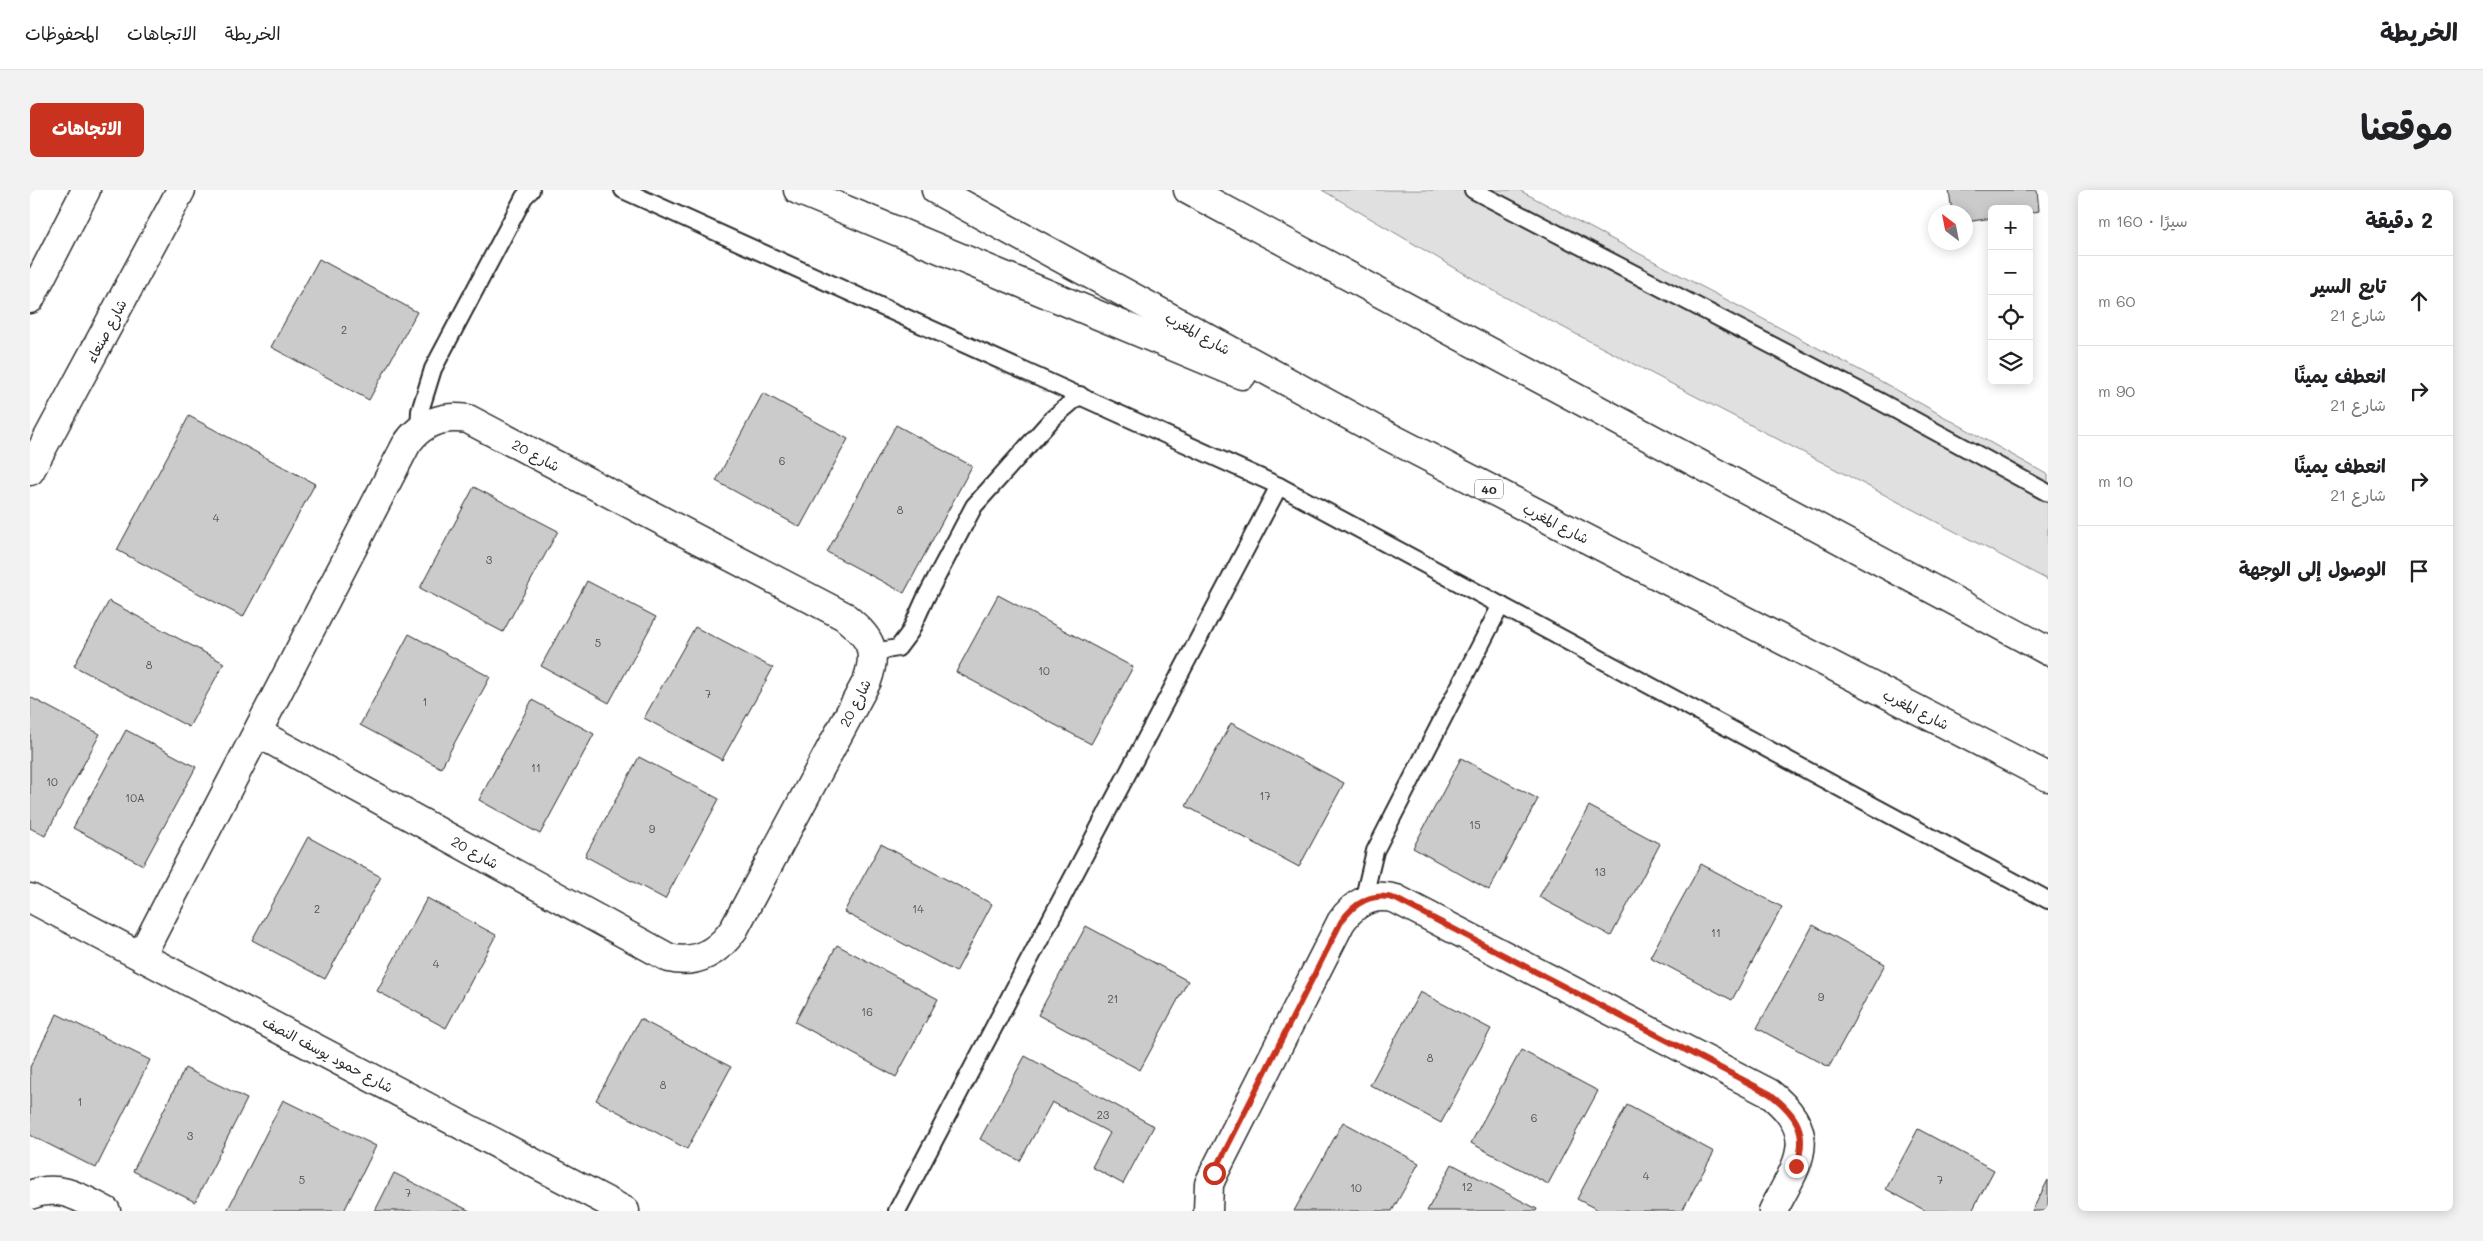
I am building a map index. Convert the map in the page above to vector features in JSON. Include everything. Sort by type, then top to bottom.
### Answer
[{"type":"main road","points":[[30,299],[86,190]]},
{"type":"main road","name":"شارع صنعاء","points":[[30,471],[181,190]]},
{"type":"main road","points":[[798,190],[1378,432]]},
{"type":"main road","name":"شارع المغرب","points":[[936,190],[1378,432],[2048,778]]},
{"type":"main road","points":[[1188,190],[2048,651]]},
{"type":"main road","points":[[1224,190],[1442,326]]},
{"type":"main road","name":"شارع 20","points":[[141,956],[406,445],[427,424],[445,418],[468,419],[844,616],[864,634],[873,652],[873,665],[867,681],[734,929],[716,949],[699,958],[684,961],[669,958],[258,733]]},
{"type":"main road","points":[[1208,1211],[1209,1184],[1214,1173],[1341,922],[1350,910],[1364,901],[1379,896],[1396,899],[1770,1094],[1789,1111],[1796,1122],[1802,1142],[1796,1166],[1773,1211]]},
{"type":"main road","name":"شارع حمود يوسف النصف","points":[[30,898],[625,1211]]},
{"type":"main road","points":[[30,1195],[50,1191],[70,1192],[106,1211]]},
{"type":"lane","points":[[419,430],[420,411],[433,369],[524,197],[531,190]]},
{"type":"lane","points":[[623,190],[1279,486],[2048,900]]},
{"type":"lane","points":[[1473,190],[1881,402],[2048,493]]},
{"type":"lane","points":[[873,652],[898,648],[910,632],[925,599],[974,506],[1052,419],[1080,395]]},
{"type":"lane","points":[[898,1211],[1279,486]]},
{"type":"lane","points":[[1364,901],[1375,851],[1501,605]]},
{"type":"shaded area","points":[[1322,190],[1519,190],[1886,384],[2048,475],[2048,580],[1501,295]]},
{"type":"building","points":[[1949,190],[2037,190],[2039,211],[2033,212],[2033,205],[1988,205],[1988,219],[1973,221],[1973,205],[1951,205]]},
{"type":"building","points":[[319,259],[417,312],[369,400],[271,347]]},
{"type":"building","points":[[763,393],[848,439],[800,527],[716,481]]},
{"type":"building","points":[[189,416],[315,484],[243,617],[117,550]]},
{"type":"building","points":[[896,425],[972,466],[904,593],[827,552]]},
{"type":"building","points":[[474,487],[558,531],[503,632],[420,588]]},
{"type":"building","points":[[587,581],[656,617],[609,703],[541,666]]},
{"type":"building","points":[[998,595],[1133,667],[1091,744],[956,672]]},
{"type":"building","points":[[109,601],[224,663],[189,727],[74,666]]},
{"type":"building","points":[[695,627],[773,668],[722,760],[644,718]]},
{"type":"building","points":[[409,634],[490,677],[441,768],[360,725]]},
{"type":"building","points":[[30,697],[100,734],[45,836],[30,828]]},
{"type":"building","points":[[532,700],[594,734],[540,834],[479,800]]},
{"type":"building","points":[[1231,723],[1344,783],[1299,867],[1186,806]]},
{"type":"building","points":[[126,730],[196,767],[143,865],[73,828]]},
{"type":"building","points":[[639,757],[719,799],[665,899],[585,856]]},
{"type":"building","points":[[1461,758],[1538,799],[1489,890],[1413,848]]},
{"type":"building","points":[[1589,806],[1660,844],[1611,936],[1539,897]]},
{"type":"building","points":[[308,837],[381,877],[325,979],[252,940]]},
{"type":"building","points":[[881,844],[992,904],[956,972],[844,912]]},
{"type":"building","points":[[1701,864],[1782,907],[1732,1000],[1650,957]]},
{"type":"building","points":[[427,898],[496,935],[446,1028],[377,991]]},
{"type":"building","points":[[1813,925],[1885,964],[1829,1067],[1757,1028]]},
{"type":"building","points":[[1086,926],[1188,981],[1140,1070],[1038,1015]]},
{"type":"building","points":[[837,945],[938,999],[896,1077],[795,1022]]},
{"type":"building","points":[[1420,992],[1491,1029],[1441,1123],[1370,1085]]},
{"type":"building","points":[[57,1014],[150,1060],[96,1168],[30,1135],[30,1067]]},
{"type":"building","points":[[640,1019],[731,1067],[687,1149],[596,1100]]},
{"type":"building","points":[[1521,1050],[1598,1091],[1548,1184],[1471,1143]]},
{"type":"building","points":[[1025,1056],[1154,1126],[1123,1184],[1092,1167],[1110,1133],[1052,1102],[1020,1161],[980,1139]]},
{"type":"building","points":[[185,1068],[247,1099],[195,1202],[133,1171]]},
{"type":"building","points":[[283,1100],[376,1146],[344,1211],[227,1211]]},
{"type":"building","points":[[1627,1105],[1714,1152],[1682,1211],[1600,1211],[1577,1199]]},
{"type":"building","points":[[1343,1122],[1419,1163],[1392,1211],[1294,1211]]},
{"type":"building","points":[[1918,1129],[1994,1170],[1972,1211],[1926,1211],[1886,1189]]},
{"type":"building","points":[[1452,1164],[1537,1209],[1536,1211],[1427,1211]]},
{"type":"building","points":[[394,1173],[470,1211],[375,1211]]},
{"type":"building","points":[[2048,1180],[2048,1211],[2032,1211]]},
{"type":"route","points":[[1214,1173],[1341,922],[1355,906],[1371,897],[1379,896],[1388,896],[1396,899],[1770,1094],[1789,1111],[1800,1130],[1801,1152],[1796,1166]]}]
